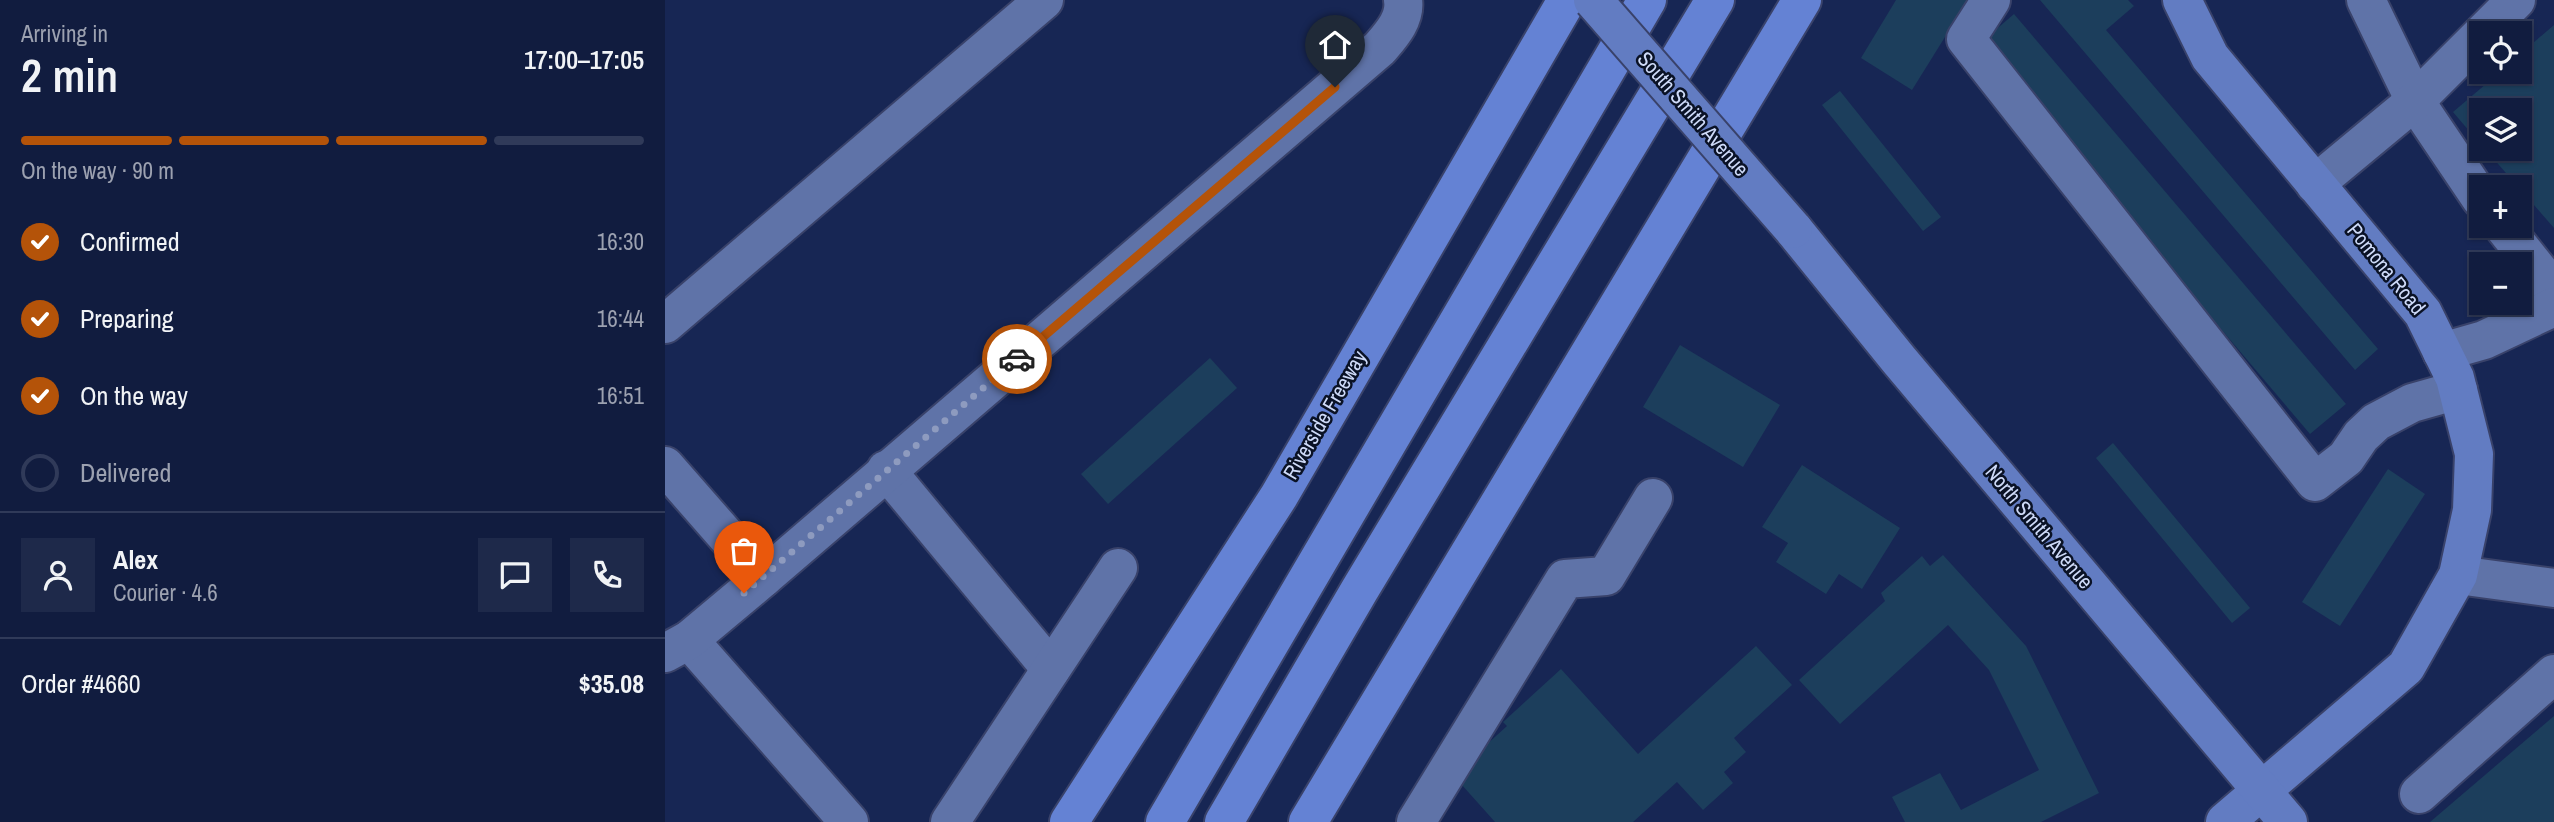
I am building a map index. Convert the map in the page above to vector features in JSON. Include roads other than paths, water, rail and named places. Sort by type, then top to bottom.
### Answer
[{"type":"highway","name":"Riverside Freeway","points":[[1069,822],[1279,496],[1567,0]]},
{"type":"highway","points":[[1165,822],[1647,0]]},
{"type":"highway","points":[[1224,822],[1366,579],[1715,0]]},
{"type":"highway","points":[[1308,822],[1802,0]]},
{"type":"main road","name":"South Smith Avenue","points":[[1593,0],[1793,229]]},
{"type":"main road","name":"Pomona Road","points":[[2182,0],[2210,57],[2423,313],[2455,379],[2474,454],[2472,510],[2458,575],[2406,667],[2225,822]]},
{"type":"main road","name":"North Smith Avenue","points":[[1793,229],[1908,371],[2288,822]]},
{"type":"street","points":[[665,324],[1044,0]]},
{"type":"street","points":[[849,822],[677,646],[762,578],[1380,48],[1396,29],[1404,8],[1403,0]]},
{"type":"street","points":[[1991,0],[1966,39],[2315,482],[2346,458],[2361,436],[2376,422],[2412,402],[2458,390]]},
{"type":"street","points":[[2366,0],[2415,101],[2469,182]]},
{"type":"street","points":[[2495,21],[2517,0]]},
{"type":"street","points":[[2315,184],[2415,101],[2469,47]]},
{"type":"street","points":[[2513,238],[2554,290]]},
{"type":"street","points":[[2442,352],[2484,340],[2554,307]]},
{"type":"street","points":[[665,466],[762,578]]},
{"type":"street","points":[[886,470],[1051,669]]},
{"type":"street","points":[[1416,822],[1565,579],[1607,576],[1653,498]]},
{"type":"street","points":[[950,822],[1118,568]]},
{"type":"street","points":[[2458,575],[2554,588]]},
{"type":"street","points":[[2419,794],[2554,674]]}]
